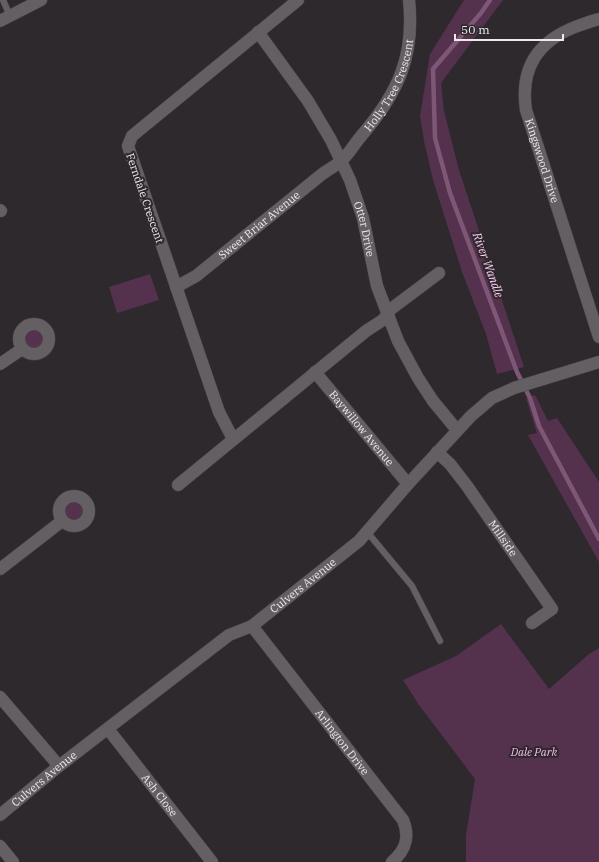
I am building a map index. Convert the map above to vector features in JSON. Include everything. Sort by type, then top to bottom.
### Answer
[{"type":"street","points":[[5,19],[41,0]]},
{"type":"street","name":"Ferndale Crescent","points":[[233,439],[219,412],[128,151],[129,140],[137,131],[298,0]]},
{"type":"street","name":"Holly Tree Crescent","points":[[341,161],[382,112],[399,79],[410,39],[409,0]]},
{"type":"street","name":"Kingswood Drive","points":[[599,19],[564,32],[543,46],[528,72],[525,92],[526,110],[599,337]]},
{"type":"street","name":"Otter Drive","points":[[258,32],[308,101],[341,161],[363,218],[377,286],[398,341],[418,378],[433,401],[457,430]]},
{"type":"street","name":"Sweet Briar Avenue","points":[[176,287],[196,276],[321,174],[341,161]]},
{"type":"street","points":[[178,485],[315,372],[366,331],[383,320],[391,309],[439,273]]},
{"type":"street","points":[[0,364],[22,349]]},
{"type":"street","name":"Culvers Avenue","points":[[0,815],[59,766],[229,635],[252,626],[348,551],[368,533],[408,484],[457,430],[484,404],[502,392],[530,382],[599,362]]},
{"type":"street","name":"Baywillow Avenue","points":[[315,372],[408,484]]},
{"type":"street","name":"Millside","points":[[437,452],[450,464],[467,486],[552,609],[532,623]]},
{"type":"street","points":[[0,569],[62,521]]},
{"type":"street","name":"Arlington Drive","points":[[252,626],[403,820],[407,829],[405,845],[402,853],[392,862]]},
{"type":"street","points":[[0,697],[59,766]]},
{"type":"street","name":"Ash Close","points":[[108,729],[212,862]]},
{"type":"street","points":[[0,846],[13,862]]},
{"type":"lane","points":[[3,0],[5,19]]},
{"type":"lane","points":[[368,533],[412,586],[440,641]]},
{"type":"green space","points":[[464,0],[503,0],[441,83],[444,111],[459,170],[524,367],[497,374],[486,334],[462,272],[433,180],[420,116],[430,54]]},
{"type":"green space","points":[[150,274],[159,300],[117,313],[109,287]]},
{"type":"green space","points":[[34,329],[41,332],[44,339],[41,346],[34,349],[27,346],[24,339],[27,332]]},
{"type":"green space","points":[[535,395],[548,421],[557,418],[599,482],[599,562],[528,435],[537,433],[526,398]]},
{"type":"green space","points":[[70,502],[78,502],[83,507],[81,518],[78,520],[70,520],[65,515],[65,507]]},
{"type":"green space","name":"Dale Park","points":[[501,624],[549,689],[589,654],[599,648],[599,862],[466,862],[466,835],[475,779],[419,705],[403,680],[456,656]]},
{"type":"waterway","name":"River Wandle","points":[[490,0],[481,13],[433,69],[435,138],[450,193],[517,372],[530,398],[539,426],[599,539]]}]
